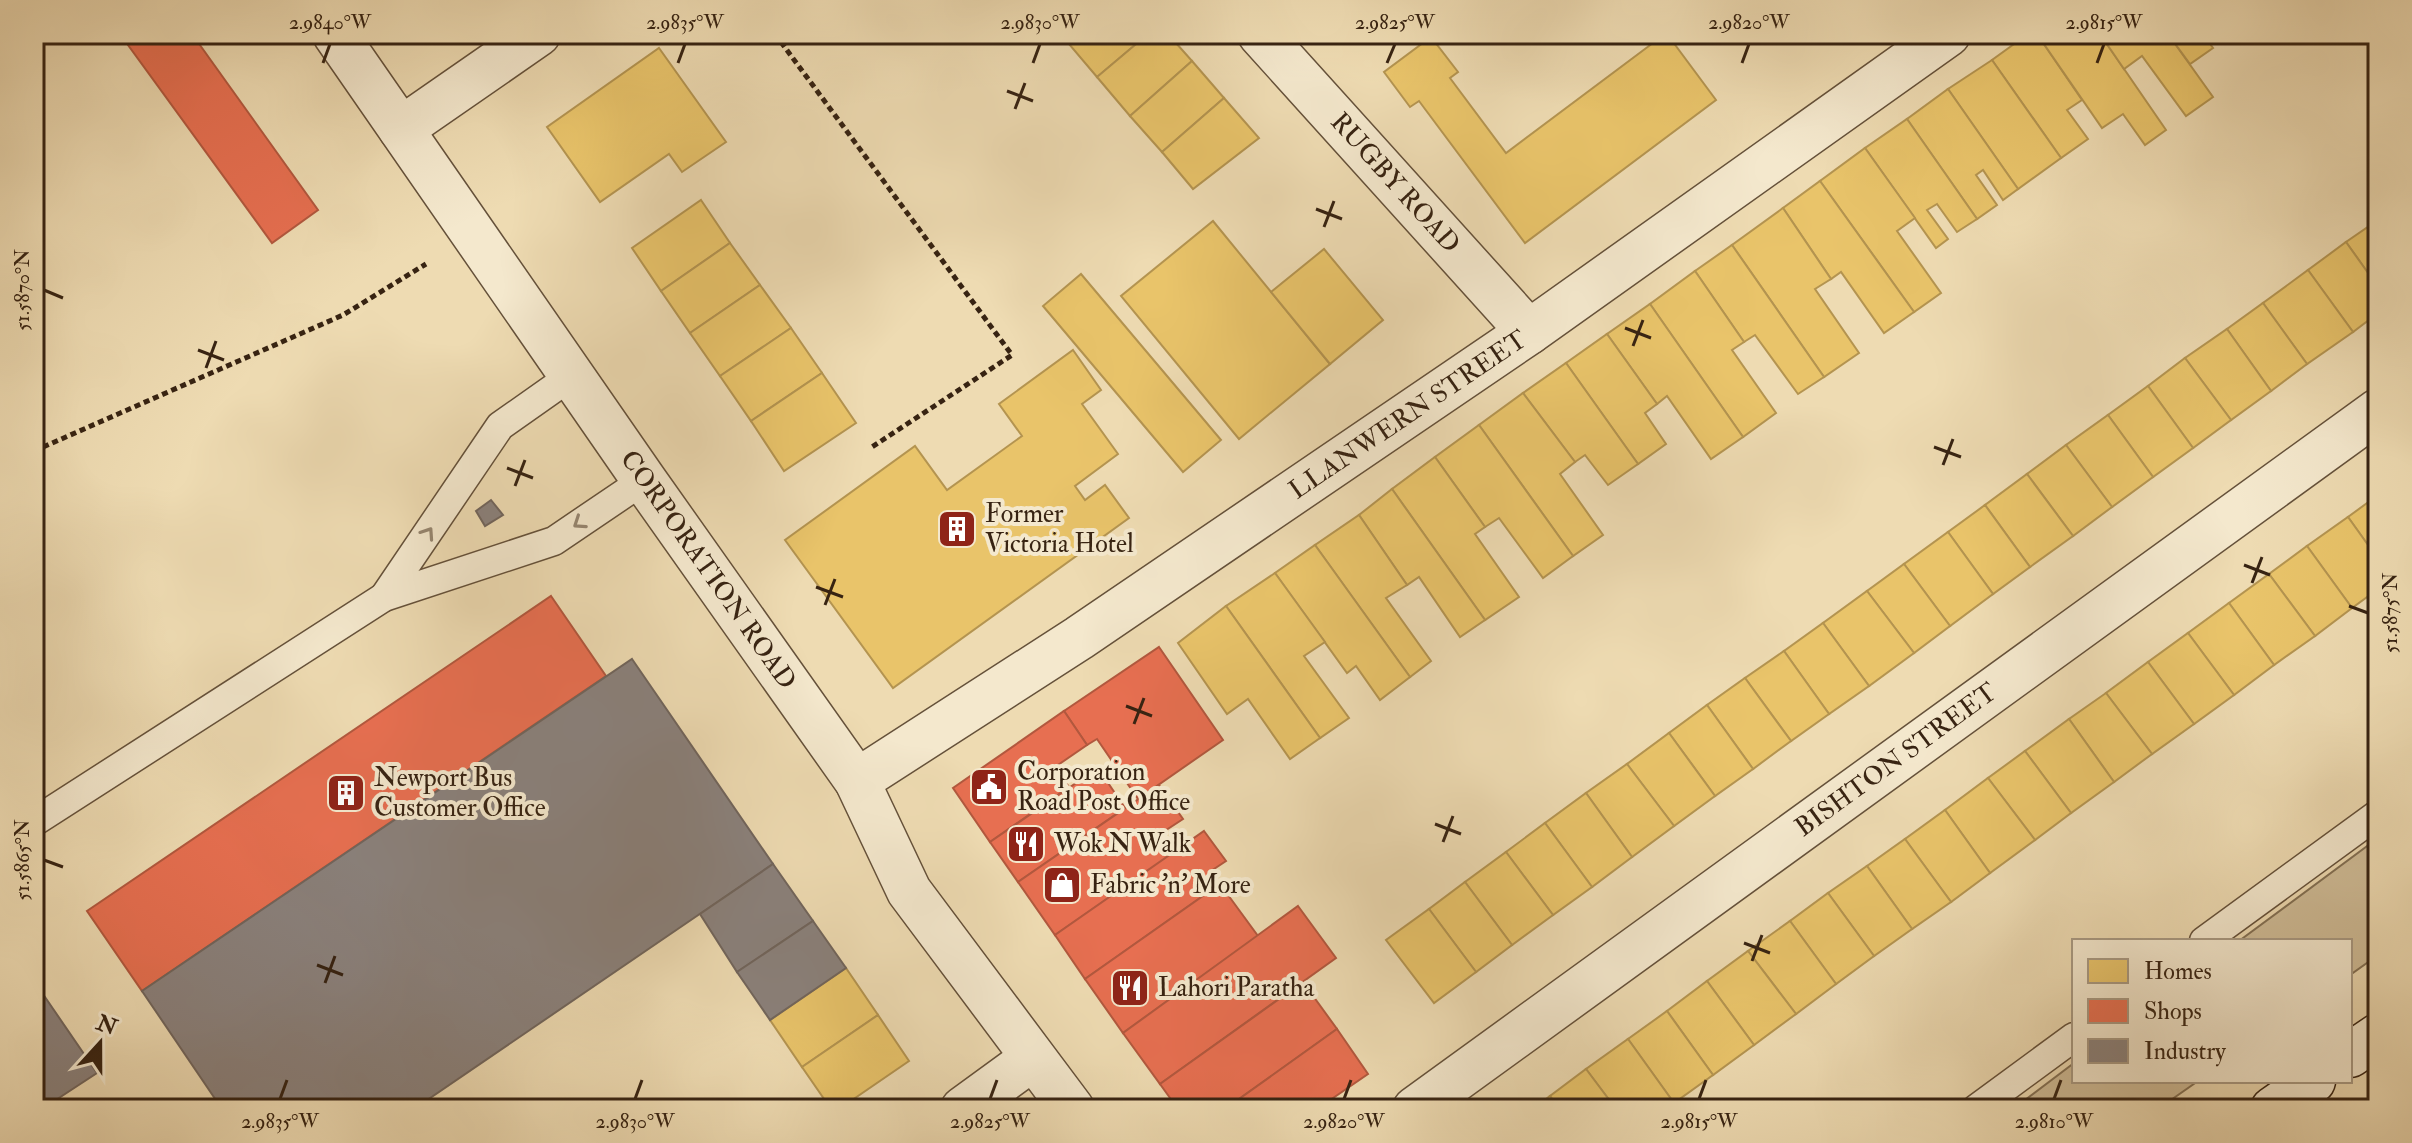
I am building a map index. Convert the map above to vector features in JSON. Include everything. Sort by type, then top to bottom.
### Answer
[{"type":"street","name":"CORPORATION ROAD","points":[[335,34],[571,376],[857,781],[909,891],[1072,1109]]},
{"type":"street","points":[[401,129],[538,34]]},
{"type":"street","name":"RUGBY ROAD","points":[[1260,34],[1529,332]]},
{"type":"street","name":"LLANWERN STREET","points":[[857,781],[1079,638],[1529,332],[1948,34]]},
{"type":"street","name":"BISHTON STREET","points":[[1415,1109],[2378,411]]},
{"type":"street","points":[[2352,1054],[2378,1036]]},
{"type":"street","points":[[963,1109],[1033,1058]]},
{"type":"street","points":[[2273,1109],[2310,1083]]},
{"type":"lane","points":[[384,597],[500,426],[571,376]]},
{"type":"lane","points":[[34,822],[384,597],[554,541],[644,480]]},
{"type":"lane","points":[[2207,939],[2378,814]]},
{"type":"lane","points":[[1976,1109],[2072,1038]]},
{"type":"path","points":[[775,34],[1012,355],[872,447]]},
{"type":"path","points":[[34,451],[343,315],[474,236]]},
{"type":"shaded area","points":[[2378,838],[2378,955],[2352,974],[2352,939],[2242,939]]},
{"type":"shaded area","points":[[2072,1065],[2072,1083],[2195,1083],[2158,1109],[2013,1109]]},
{"type":"building: Homes","points":[[1067,34],[1148,34],[1097,77],[1063,37]]},
{"type":"building: Homes","points":[[1148,34],[1168,34],[1192,61],[1130,116],[1097,77]]},
{"type":"building: Homes","points":[[1665,34],[1716,100],[1525,243],[1419,101],[1410,107],[1384,72],[1431,37],[1458,72],[1450,78],[1506,153]]},
{"type":"building: Homes","points":[[2028,34],[2037,34],[2082,100],[2067,110],[2088,139],[2061,158],[1992,60]]},
{"type":"building: Homes","points":[[2037,34],[2100,34],[2166,130],[2145,145],[2123,114],[2102,128]]},
{"type":"building: Homes","points":[[2100,34],[2168,34],[2213,97],[2186,116],[2142,56],[2124,69]]},
{"type":"building: Homes","points":[[2168,34],[2203,34],[2213,48],[2190,64]]},
{"type":"building: Homes","points":[[659,48],[726,142],[682,172],[669,154],[600,202],[547,127]]},
{"type":"building: Homes","points":[[1992,60],[2061,158],[2018,189],[1948,89]]},
{"type":"building: Homes","points":[[1192,61],[1224,98],[1162,152],[1130,116]]},
{"type":"building: Homes","points":[[1948,89],[2018,189],[2003,200],[1983,170],[1976,175],[1997,205],[1977,219],[1907,119]]},
{"type":"building: Homes","points":[[1224,98],[1259,138],[1193,189],[1162,152]]},
{"type":"building: Homes","points":[[1907,119],[1977,219],[1957,232],[1937,204],[1927,210],[1948,239],[1936,248],[1865,148]]},
{"type":"building: Homes","points":[[1865,148],[1915,218],[1897,231],[1941,293],[1914,312],[1820,181]]},
{"type":"building: Homes","points":[[1820,181],[1914,312],[1884,333],[1841,272],[1831,279],[1783,208]]},
{"type":"building: Homes","points":[[701,200],[730,243],[661,291],[632,248]]},
{"type":"building: Homes","points":[[1783,208],[1831,279],[1815,289],[1859,353],[1824,377],[1732,245]]},
{"type":"building: Homes","points":[[2378,220],[2378,287],[2346,242]]},
{"type":"building: Homes","points":[[1213,221],[1330,364],[1239,439],[1121,296]]},
{"type":"building: Homes","points":[[2346,242],[2378,287],[2378,313],[2353,332],[2308,270]]},
{"type":"building: Homes","points":[[730,243],[760,285],[690,333],[661,291]]},
{"type":"building: Homes","points":[[1732,245],[1824,377],[1798,394],[1755,335],[1744,342],[1695,271]]},
{"type":"building: Homes","points":[[1324,249],[1383,320],[1330,364],[1271,292]]},
{"type":"building: Homes","points":[[2308,270],[2353,332],[2307,364],[2263,303]]},
{"type":"building: Homes","points":[[1695,271],[1744,342],[1732,350],[1776,413],[1743,437],[1650,304]]},
{"type":"building: Homes","points":[[1081,274],[1221,440],[1183,472],[1043,306]]},
{"type":"building: Homes","points":[[760,285],[791,328],[720,376],[690,333]]},
{"type":"building: Homes","points":[[2263,303],[2307,364],[2271,391],[2227,329]]},
{"type":"building: Homes","points":[[1650,304],[1743,437],[1711,459],[1667,396],[1657,404],[1607,334]]},
{"type":"building: Homes","points":[[791,328],[822,373],[751,421],[720,376]]},
{"type":"building: Homes","points":[[2227,329],[2271,391],[2231,420],[2185,358]]},
{"type":"building: Homes","points":[[1607,334],[1657,404],[1645,413],[1666,444],[1638,464],[1566,363]]},
{"type":"building: Homes","name":"Former Victoria Hotel","points":[[1073,350],[1101,390],[1082,404],[1118,454],[1075,486],[1085,500],[1105,485],[1129,518],[893,688],[785,540],[915,446],[947,490],[1022,436],[999,404]]},
{"type":"building: Homes","points":[[2185,358],[2231,420],[2193,448],[2148,386]]},
{"type":"building: Homes","points":[[1566,363],[1638,464],[1608,485],[1585,455],[1575,462],[1523,393]]},
{"type":"building: Homes","points":[[822,373],[856,423],[784,471],[751,421]]},
{"type":"building: Homes","points":[[2148,386],[2193,448],[2153,477],[2108,415]]},
{"type":"building: Homes","points":[[1523,393],[1575,462],[1560,474],[1603,535],[1573,556],[1479,425]]},
{"type":"building: Homes","points":[[2108,415],[2153,477],[2112,507],[2066,445]]},
{"type":"building: Homes","points":[[1479,425],[1573,556],[1543,578],[1499,518],[1485,527],[1435,457]]},
{"type":"building: Homes","points":[[2066,445],[2112,507],[2073,536],[2027,474]]},
{"type":"building: Homes","points":[[1435,457],[1485,527],[1475,534],[1519,597],[1485,620],[1392,489]]},
{"type":"building: Homes","points":[[2027,474],[2073,536],[2030,567],[1985,505]]},
{"type":"building: Homes","points":[[1392,489],[1485,620],[1460,637],[1419,577],[1407,585],[1359,515]]},
{"type":"building: Homes","points":[[2378,495],[2378,559],[2348,517]]},
{"type":"building: Homes","points":[[1985,505],[2030,567],[1993,594],[1948,532]]},
{"type":"building: Homes","points":[[1359,515],[1407,585],[1386,598],[1431,661],[1410,677],[1315,545]]},
{"type":"building: Homes","points":[[2348,517],[2378,559],[2378,589],[2352,608],[2307,546]]},
{"type":"building: Homes","points":[[1948,532],[1993,594],[1950,626],[1904,564]]},
{"type":"building: Homes","points":[[1315,545],[1410,677],[1380,700],[1356,666],[1347,673],[1275,573]]},
{"type":"building: Homes","points":[[2307,546],[2352,608],[2315,636],[2269,574]]},
{"type":"building: Homes","points":[[1904,564],[1950,626],[1914,653],[1867,591]]},
{"type":"building: Homes","points":[[1275,573],[1325,642],[1304,656],[1349,718],[1320,738],[1226,606]]},
{"type":"building: Homes","points":[[2269,574],[2315,636],[2274,665],[2229,603]]},
{"type":"building: Homes","points":[[1867,591],[1914,653],[1869,686],[1823,623]]},
{"type":"building: Homes","points":[[2229,603],[2274,665],[2234,695],[2188,633]]},
{"type":"building: Homes","points":[[1226,606],[1320,738],[1290,759],[1248,699],[1227,714],[1178,643]]},
{"type":"building: Homes","points":[[1823,623],[1869,686],[1829,714],[1784,651]]},
{"type":"building: Homes","points":[[2188,633],[2234,695],[2194,724],[2148,662]]},
{"type":"building: Homes","points":[[1784,651],[1829,714],[1791,741],[1745,678]]},
{"type":"building: Homes","points":[[2148,662],[2194,724],[2152,754],[2106,693]]},
{"type":"building: Homes","points":[[1745,678],[1791,741],[1753,769],[1707,705]]},
{"type":"building: Homes","points":[[2106,693],[2152,754],[2114,782],[2069,719]]},
{"type":"building: Homes","points":[[1707,705],[1753,769],[1715,796],[1669,733]]},
{"type":"building: Homes","points":[[2069,719],[2114,782],[2071,813],[2025,751]]},
{"type":"building: Homes","points":[[1669,733],[1715,796],[1674,826],[1627,764]]},
{"type":"building: Homes","points":[[2025,751],[2071,813],[2035,840],[1988,778]]},
{"type":"building: Homes","points":[[1627,764],[1674,826],[1632,857],[1586,793]]},
{"type":"building: Homes","points":[[1988,778],[2035,840],[1990,873],[1945,810]]},
{"type":"building: Homes","points":[[1586,793],[1632,857],[1592,887],[1545,823]]},
{"type":"building: Homes","points":[[1945,810],[1990,873],[1951,902],[1905,839]]},
{"type":"building: Homes","points":[[1545,823],[1592,887],[1553,915],[1506,852]]},
{"type":"building: Homes","points":[[1905,839],[1951,902],[1912,929],[1867,866]]},
{"type":"building: Homes","points":[[1506,852],[1553,915],[1512,945],[1465,882]]},
{"type":"building: Homes","points":[[1867,866],[1912,929],[1874,956],[1828,893]]},
{"type":"building: Homes","points":[[1465,882],[1512,945],[1476,972],[1429,909]]},
{"type":"building: Homes","points":[[1828,893],[1874,956],[1836,984],[1790,921]]},
{"type":"building: Homes","points":[[1429,909],[1476,972],[1434,1003],[1386,940]]},
{"type":"building: Homes","points":[[1790,921],[1836,984],[1796,1014],[1748,951]]},
{"type":"building: Homes","points":[[1748,951],[1796,1014],[1754,1045],[1707,981]]},
{"type":"building: Homes","points":[[846,968],[878,1015],[802,1067],[770,1020]]},
{"type":"building: Homes","points":[[1707,981],[1754,1045],[1713,1075],[1667,1011]]},
{"type":"building: Homes","points":[[1667,1011],[1713,1075],[1674,1103],[1628,1039]]},
{"type":"building: Homes","points":[[878,1015],[909,1061],[839,1109],[831,1109],[802,1067]]},
{"type":"building: Homes","points":[[1628,1039],[1674,1103],[1666,1109],[1616,1109],[1586,1069]]},
{"type":"building: Homes","points":[[1586,1069],[1616,1109],[1559,1109],[1550,1096]]},
{"type":"building: Homes","points":[[1550,1096],[1559,1109],[1533,1109]]},
{"type":"building: Shops","points":[[120,34],[192,34],[318,210],[272,243]]},
{"type":"building: Shops","name":"Newport Bus Customer Office","points":[[551,596],[606,676],[142,991],[87,911]]},
{"type":"building: Shops","points":[[1159,647],[1223,740],[1138,799],[1097,739],[1087,745],[1064,711]]},
{"type":"building: Shops","points":[[1064,711],[1087,745],[1055,767],[1069,787],[990,842],[953,788]]},
{"type":"building: Shops","points":[[1098,768],[1125,808],[1018,882],[990,842]]},
{"type":"building: Shops","points":[[1159,785],[1183,819],[1154,838],[1168,857],[1055,935],[1018,882]]},
{"type":"building: Shops","points":[[1204,831],[1226,861],[1211,871],[1220,884],[1085,979],[1055,935]]},
{"type":"building: Shops","points":[[1220,884],[1258,936],[1123,1033],[1085,979]]},
{"type":"building: Shops","points":[[1298,906],[1336,958],[1160,1084],[1123,1033]]},
{"type":"building: Shops","points":[[1303,982],[1337,1029],[1225,1109],[1178,1109],[1160,1084]]},
{"type":"building: Shops","points":[[1337,1029],[1368,1074],[1317,1109],[1225,1109]]},
{"type":"building: Industry","points":[[491,500],[503,515],[485,526],[476,511]]},
{"type":"building: Industry","points":[[632,659],[773,864],[414,1109],[222,1109],[142,991]]},
{"type":"building: Industry","points":[[773,864],[813,921],[737,972],[700,914]]},
{"type":"building: Industry","points":[[813,921],[846,968],[770,1020],[737,972]]},
{"type":"building: Industry","points":[[34,981],[97,1073],[42,1109],[34,1109]]},
{"type":"place","name":"Former Victoria Hotel","points":[[957,529]]},
{"type":"place","name":"Corporation Road Post Office","points":[[989,787]]},
{"type":"place","name":"Newport Bus Customer Office","points":[[346,793]]},
{"type":"place","name":"Wok N Walk","points":[[1026,844]]},
{"type":"place","name":"Fabric 'n' More","points":[[1062,885]]},
{"type":"place","name":"Lahori Paratha","points":[[1130,988]]}]
